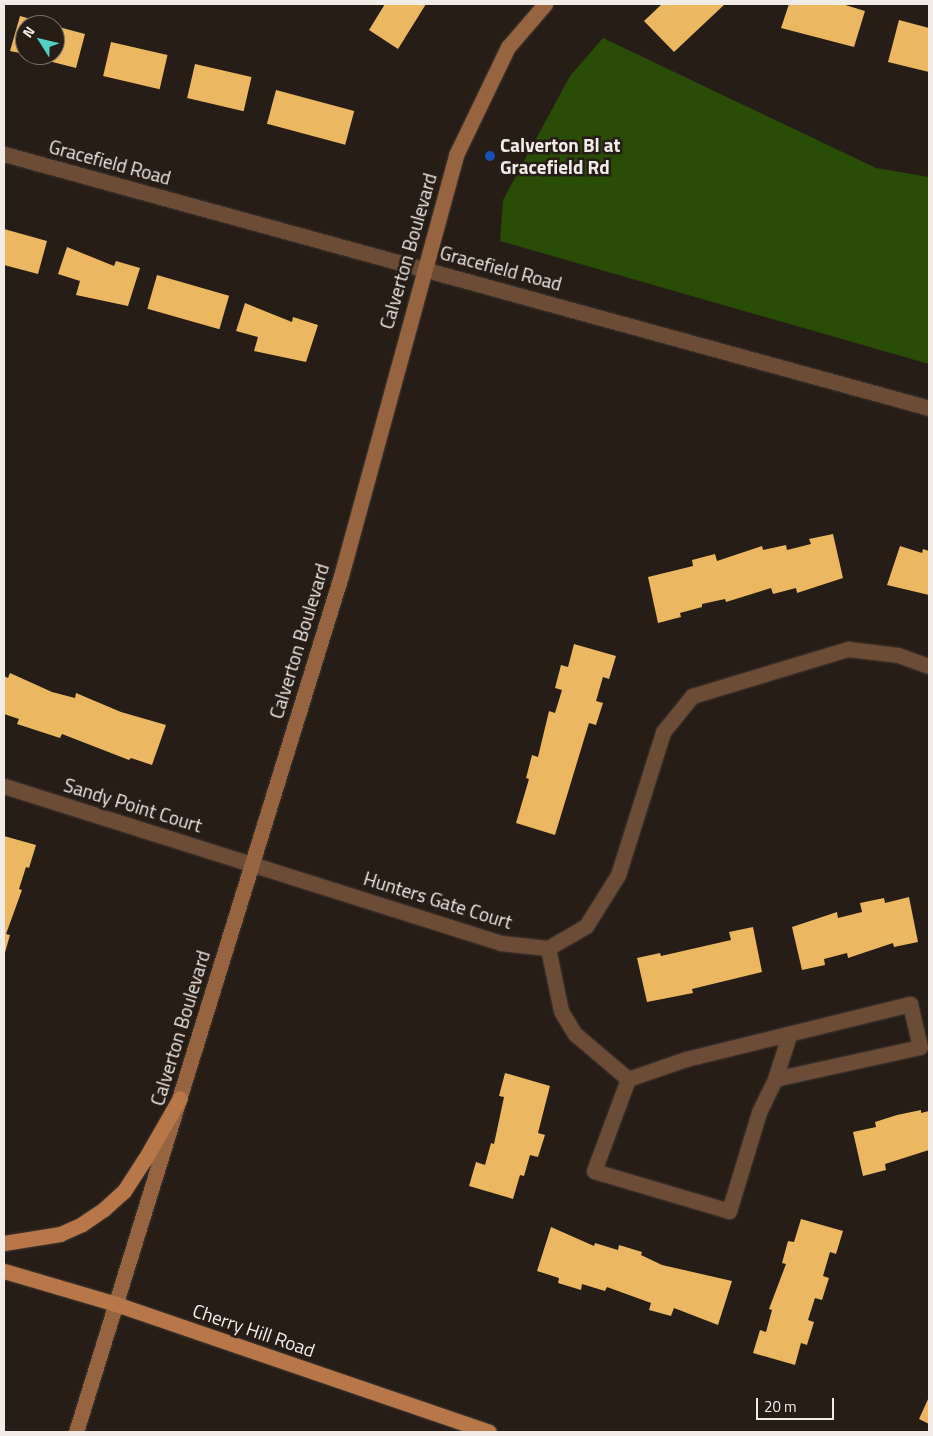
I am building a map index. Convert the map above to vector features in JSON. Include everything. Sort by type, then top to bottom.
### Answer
[{"type":"main road","points":[[4,1243],[60,1234],[82,1224],[104,1209],[124,1191],[146,1159],[180,1098]]},
{"type":"main road","name":"Cherry Hill Road","points":[[4,1271],[116,1304],[489,1432]]},
{"type":"street","name":"Calverton Boulevard","points":[[76,1432],[341,576],[423,268],[456,155],[508,47],[545,4]]},
{"type":"street","name":"Gracefield Road","points":[[4,154],[929,408]]},
{"type":"street","points":[[628,1079],[575,1034],[561,1011],[548,948],[586,926],[618,875],[663,732],[692,696],[848,649],[898,655],[929,666]]},
{"type":"street","name":"Sandy Point Court","points":[[4,786],[251,863]]},
{"type":"street","name":"Hunters Gate Court","points":[[251,863],[501,943],[548,948]]},
{"type":"street","points":[[628,1079],[686,1059],[910,1004],[920,1047],[775,1079]]},
{"type":"street","points":[[628,1079],[594,1171],[729,1211],[759,1112],[775,1079],[789,1035]]},
{"type":"green space","points":[[603,38],[876,168],[929,177],[929,364],[500,241],[503,200],[570,76]]},
{"type":"building","points":[[385,4],[426,4],[398,49],[369,30]]},
{"type":"building","points":[[662,4],[725,4],[674,52],[644,21]]},
{"type":"building","points":[[789,4],[842,4],[865,11],[854,47],[781,28]]},
{"type":"building","points":[[899,20],[929,28],[929,72],[888,62]]},
{"type":"building","points":[[65,29],[85,34],[76,68],[64,65]]},
{"type":"building","points":[[15,34],[15,52],[10,51]]},
{"type":"building","points":[[111,42],[168,55],[160,89],[103,76]]},
{"type":"building","points":[[195,64],[252,77],[244,111],[187,98]]},
{"type":"building","points":[[276,90],[354,111],[345,145],[267,124]]},
{"type":"building","points":[[4,229],[47,241],[38,274],[4,265]]},
{"type":"building","points":[[67,247],[114,266],[116,261],[140,268],[128,306],[76,295],[80,281],[58,274]]},
{"type":"building","points":[[157,275],[229,296],[219,329],[147,309]]},
{"type":"building","points":[[245,303],[292,322],[293,317],[318,325],[306,362],[254,351],[258,337],[236,331]]},
{"type":"building","points":[[833,534],[843,578],[797,593],[796,588],[773,594],[771,588],[726,602],[725,599],[702,604],[702,607],[680,613],[681,617],[658,623],[648,577],[693,566],[692,560],[715,554],[717,561],[762,546],[763,550],[786,545],[787,550],[811,544],[809,539]]},
{"type":"building","points":[[900,546],[922,553],[923,549],[929,551],[929,595],[887,585]]},
{"type":"building","points":[[574,644],[616,656],[609,679],[603,677],[596,701],[603,703],[596,725],[589,723],[555,835],[516,823],[529,779],[526,778],[532,755],[538,757],[549,711],[555,713],[562,690],[555,688],[561,665],[568,667]]},
{"type":"building","points":[[10,673],[52,692],[75,698],[76,693],[121,712],[166,725],[152,765],[131,758],[129,760],[62,734],[60,738],[17,724],[19,719],[4,714],[4,676],[8,678]]},
{"type":"building","points":[[4,836],[36,845],[29,868],[26,867],[19,889],[22,890],[6,934],[10,935],[4,956]]},
{"type":"building","points":[[909,897],[918,942],[894,947],[893,943],[848,958],[847,953],[824,959],[825,965],[802,970],[792,927],[837,912],[838,918],[862,912],[860,903],[884,898],[885,903]]},
{"type":"building","points":[[753,927],[762,972],[692,989],[693,993],[647,1002],[637,958],[660,953],[661,956],[731,940],[729,932]]},
{"type":"building","points":[[505,1073],[550,1086],[538,1133],[545,1135],[538,1157],[530,1155],[524,1176],[520,1175],[513,1199],[469,1186],[476,1162],[485,1165],[491,1143],[494,1144],[504,1097],[499,1096]]},
{"type":"building","points":[[921,1110],[921,1113],[929,1111],[929,1150],[885,1164],[886,1170],[863,1176],[853,1132],[876,1127],[875,1122]]},
{"type":"building","points":[[801,1219],[843,1231],[836,1254],[830,1252],[823,1276],[829,1278],[822,1300],[815,1298],[808,1320],[814,1322],[807,1345],[801,1343],[795,1365],[753,1353],[760,1330],[766,1332],[772,1310],[769,1309],[786,1264],[782,1263],[788,1241],[794,1242]]},
{"type":"building","points":[[551,1227],[594,1246],[595,1243],[618,1250],[619,1245],[642,1252],[641,1255],[662,1265],[732,1281],[718,1325],[674,1308],[671,1316],[649,1310],[651,1303],[607,1287],[605,1291],[582,1284],[581,1290],[558,1283],[559,1278],[537,1271]]},
{"type":"building","points":[[929,1397],[929,1424],[919,1419]]},
{"type":"place","name":"Calverton Bl at Gracefield Rd","points":[[490,156]]}]
